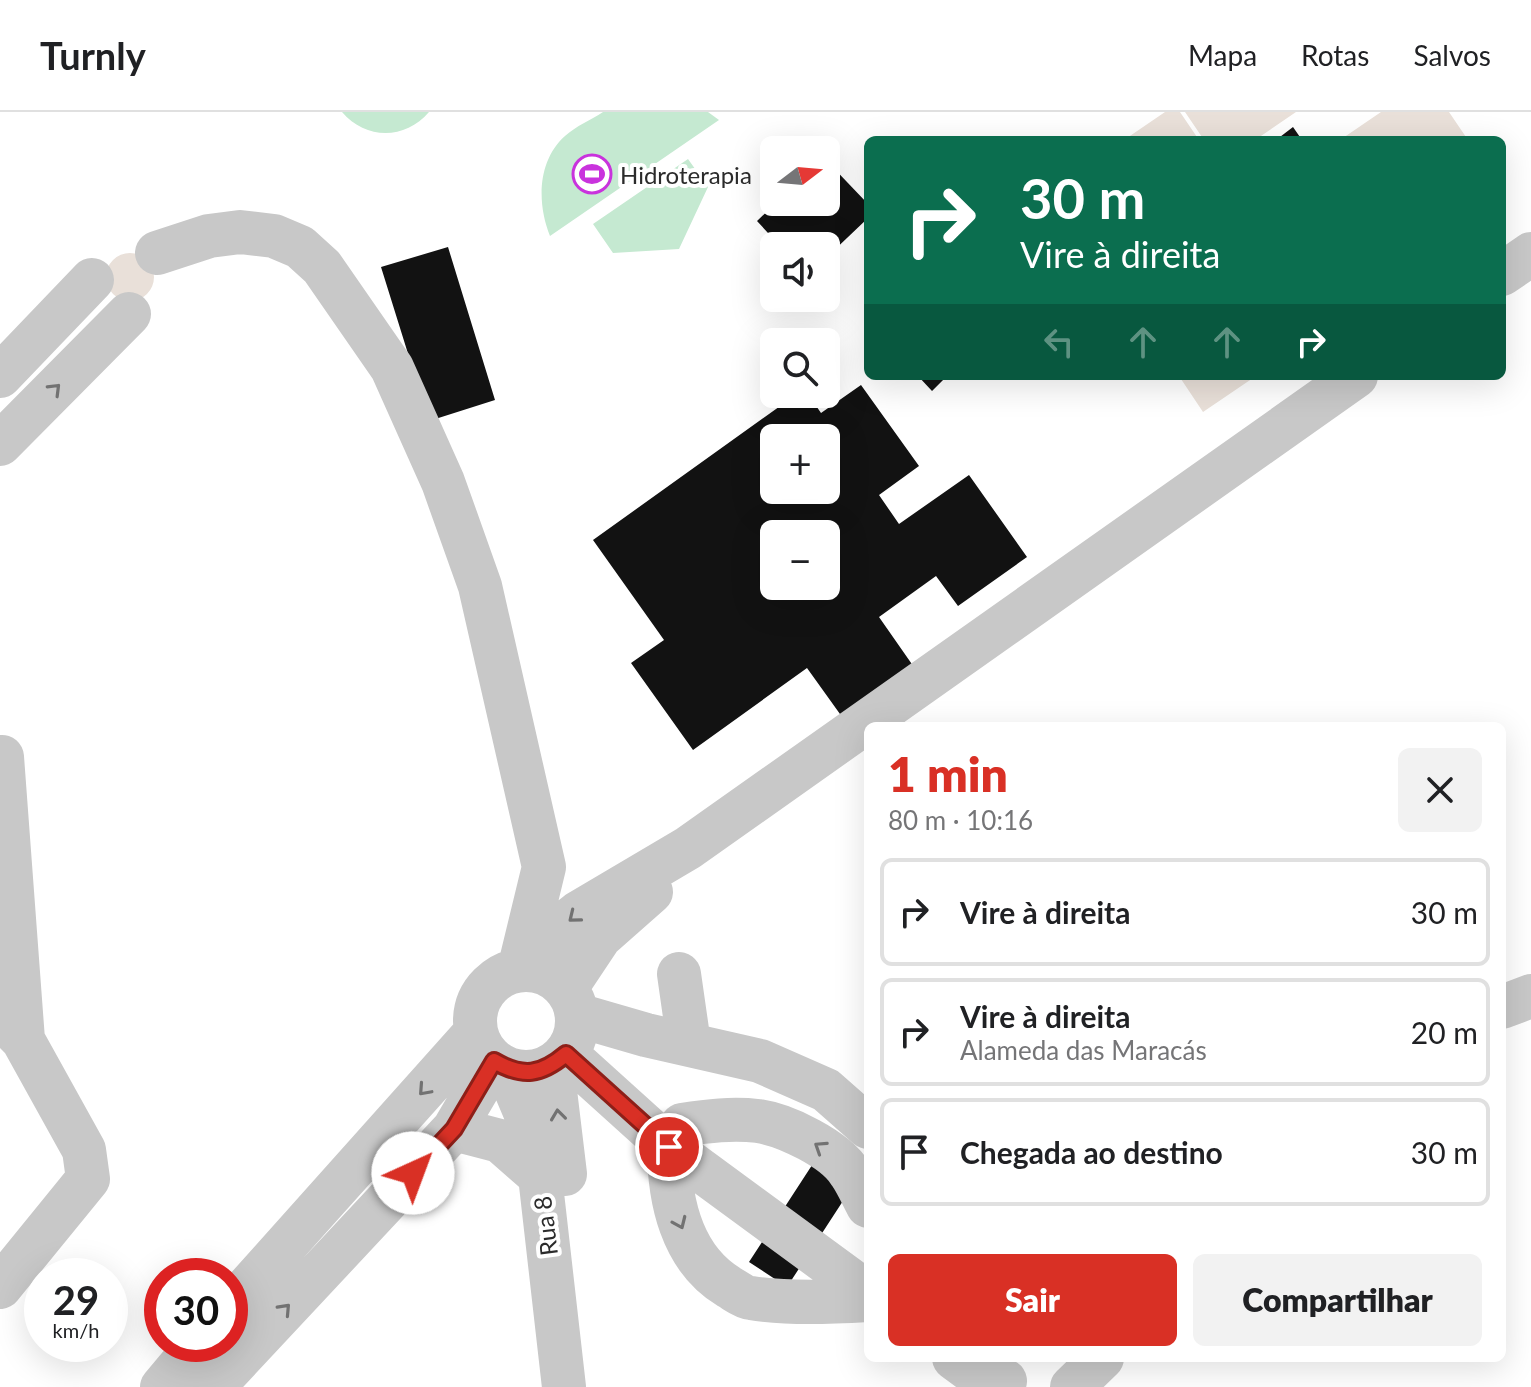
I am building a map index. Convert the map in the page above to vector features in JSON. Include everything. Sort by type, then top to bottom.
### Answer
[{"type":"street","points":[[157,253],[209,236],[240,232],[274,236],[300,247],[322,267],[392,368],[443,482],[480,586],[544,867],[523,970]]},
{"type":"street","points":[[1506,271],[1531,254]]},
{"type":"street","points":[[0,376],[92,280]]},
{"type":"street","points":[[0,444],[129,314]]},
{"type":"street","points":[[866,722],[1350,380]]},
{"type":"street","points":[[523,970],[564,924],[578,913],[688,848],[864,724]]},
{"type":"street","points":[[1,1282],[88,1179],[84,1150],[11,1028],[2,757]]},
{"type":"street","points":[[688,848],[644,901],[600,937],[567,1030],[537,1071],[522,1073],[492,1054],[475,1015],[479,999],[489,985],[502,975],[523,970],[548,974],[567,1030],[675,1136],[864,1290]]},
{"type":"street","points":[[679,974],[689,1044]]},
{"type":"street","points":[[1506,1005],[1531,996]]},
{"type":"street","points":[[567,1030],[646,1035],[760,1061],[826,1090],[864,1123]]},
{"type":"street","name":"Rua 8","points":[[567,1030],[592,1387]]},
{"type":"street","points":[[248,1331],[454,1129],[492,1054]]},
{"type":"street","points":[[248,1290],[492,1054]]},
{"type":"street","name":"Rua 8","points":[[492,1054],[528,1119],[540,1176],[564,1387]]},
{"type":"street","points":[[675,1136],[722,1119],[761,1121],[822,1147],[849,1170],[864,1198]]},
{"type":"street","points":[[454,1129],[500,1141],[540,1176]]},
{"type":"street","points":[[675,1136],[864,1261]]},
{"type":"street","points":[[675,1136],[669,1182],[675,1214],[692,1248],[713,1277],[748,1298],[822,1303],[864,1300]]},
{"type":"street","points":[[162,1387],[183,1362]]},
{"type":"street","points":[[213,1387],[227,1362]]},
{"type":"street","points":[[959,1362],[989,1384],[1003,1375]]},
{"type":"street","points":[[1072,1387],[1098,1362]]},
{"type":"shaded area","points":[[342,112],[429,112],[409,128],[386,133],[362,128]]},
{"type":"shaded area","name":"Hidroterapia","points":[[603,112],[708,112],[719,120],[550,236],[542,197],[542,183],[549,158],[565,136]]},
{"type":"shaded area","points":[[1165,112],[1180,112],[1196,136],[1130,136]]},
{"type":"shaded area","points":[[1185,112],[1296,112],[1261,136],[1201,136]]},
{"type":"shaded area","points":[[1381,112],[1449,112],[1465,136],[1346,136]]},
{"type":"shaded area","points":[[688,159],[708,187],[679,249],[613,253],[593,224]]},
{"type":"shaded area","points":[[130,253],[147,260],[154,277],[147,294],[130,301],[113,294],[106,277],[113,260]]},
{"type":"shaded area","points":[[1182,380],[1250,380],[1203,412]]},
{"type":"building","points":[[1293,127],[1299,136],[1281,136]]},
{"type":"building","points":[[840,175],[864,200],[864,222],[840,245],[840,232],[767,232],[757,221],[762,216],[840,216]]},
{"type":"building","points":[[448,247],[495,400],[429,421],[381,267]]},
{"type":"building","points":[[922,380],[943,380],[932,391]]},
{"type":"building","points":[[861,385],[919,466],[879,495],[899,524],[969,475],[1027,557],[958,606],[936,576],[879,617],[916,670],[845,721],[807,668],[693,750],[631,663],[664,640],[593,540],[777,408],[818,408],[821,413],[828,408],[840,408],[840,400]]},
{"type":"building","points":[[816,1159],[854,1184],[787,1287],[749,1262]]},
{"type":"place","name":"Hidroterapia","points":[[592,174]]},
{"type":"route","points":[[413,1173],[454,1129],[494,1061],[522,1073],[552,1066],[566,1054],[669,1147]]}]
